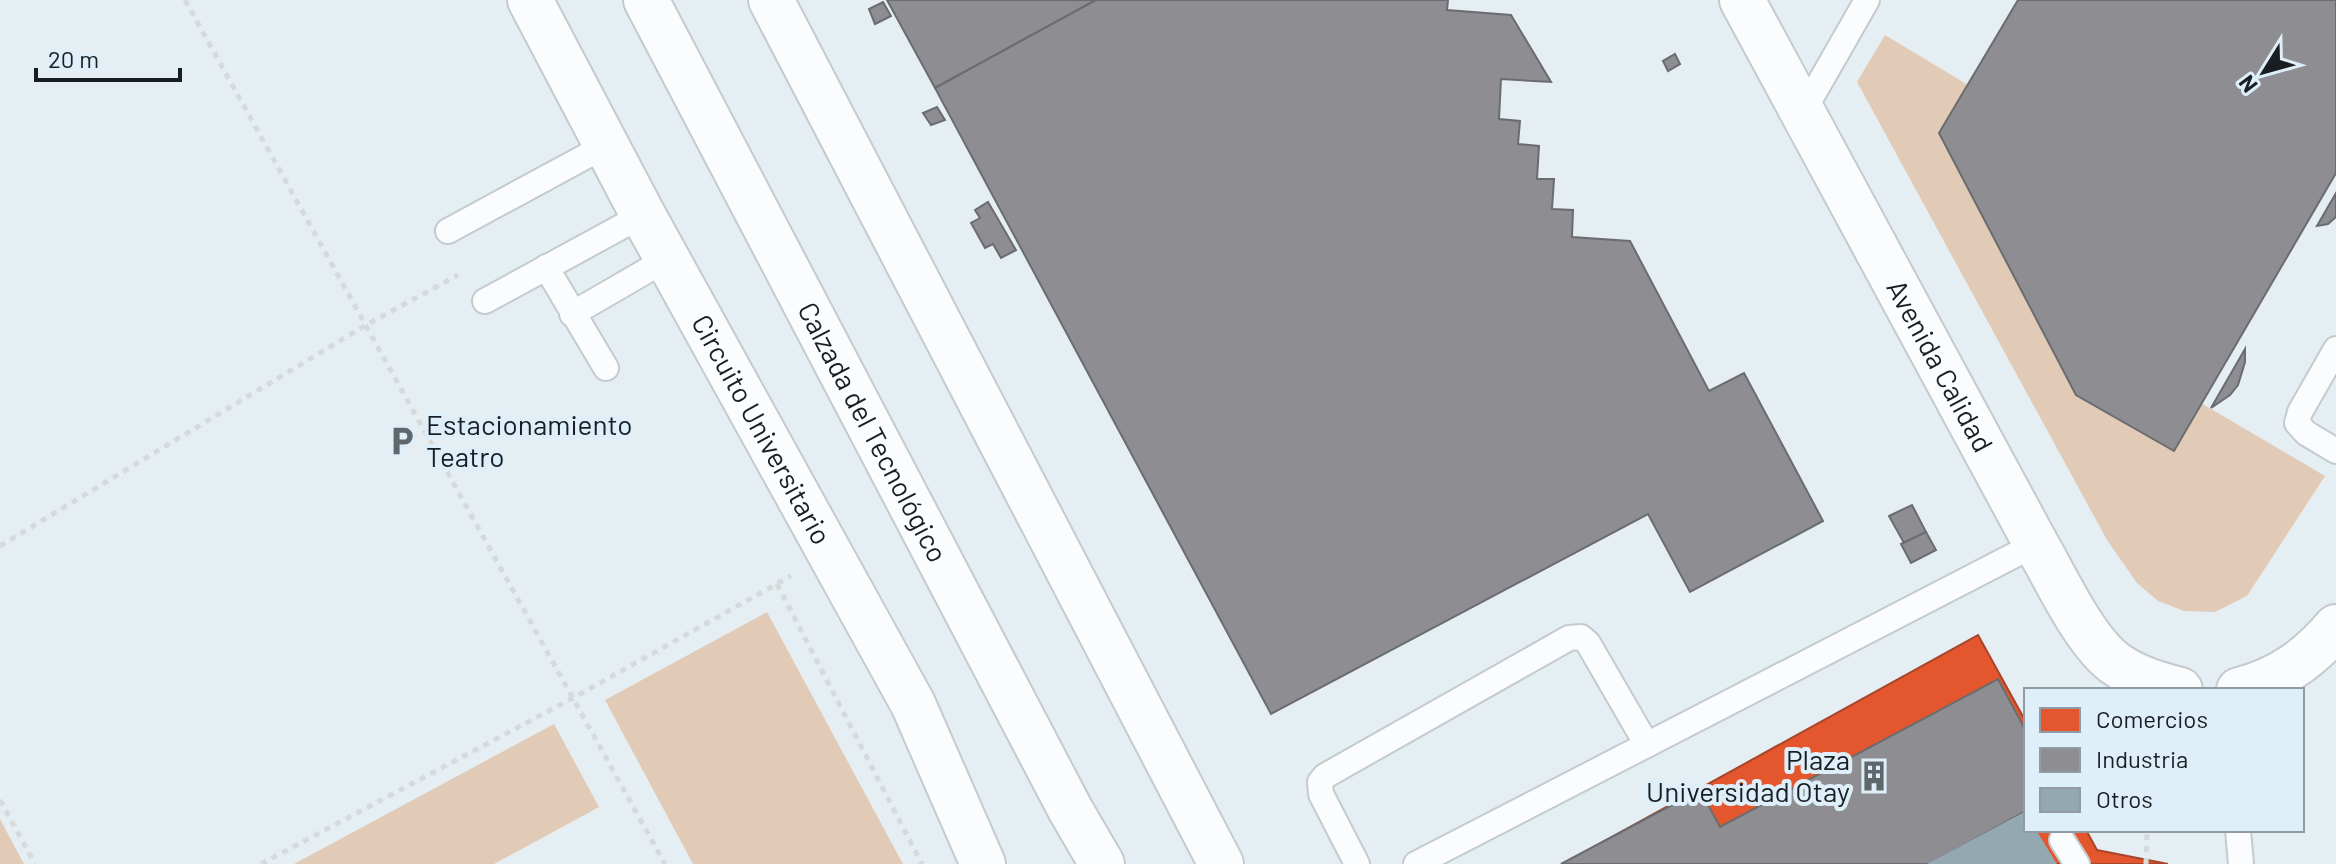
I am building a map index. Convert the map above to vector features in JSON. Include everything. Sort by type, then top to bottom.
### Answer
[{"type":"street","name":"Circuito Universitario","points":[[530,0],[605,146],[913,704],[983,864]]},
{"type":"street","name":"Calzada del Tecnológico","points":[[646,0],[1093,857]]},
{"type":"street","points":[[771,0],[1221,864]]},
{"type":"street","name":"Avenida Calidad","points":[[1742,0],[2085,629],[2115,663],[2150,682],[2172,688]]},
{"type":"street","points":[[2247,688],[2267,683],[2300,664],[2336,627]]},
{"type":"lane","points":[[1803,112],[1867,0]]},
{"type":"lane","points":[[448,231],[605,146]]},
{"type":"lane","points":[[485,301],[643,215]]},
{"type":"lane","points":[[572,314],[667,259]]},
{"type":"lane","points":[[546,267],[606,368]]},
{"type":"lane","points":[[2336,349],[2300,412],[2297,423],[2306,433],[2336,451]]},
{"type":"lane","points":[[1416,864],[2036,544]]},
{"type":"lane","points":[[1357,864],[1321,794],[1320,782],[1325,776],[1569,638],[1581,637],[1588,643],[1647,745]]},
{"type":"lane","points":[[2238,832],[2241,864]]},
{"type":"lane","points":[[2062,840],[2077,864]]},
{"type":"path","points":[[185,0],[665,864]]},
{"type":"path","points":[[0,546],[366,325],[468,270]]},
{"type":"path","points":[[261,864],[573,698],[797,573]]},
{"type":"path","points":[[777,584],[922,864]]},
{"type":"path","points":[[0,800],[35,864]]},
{"type":"path","points":[[2146,864],[2147,832]]},
{"type":"shaded area","points":[[1885,35],[1968,85],[1939,133],[2076,395],[2174,450],[2201,403],[2325,476],[2247,596],[2215,612],[2184,611],[2158,601],[2137,583],[2107,540],[1857,82]]},
{"type":"shaded area","points":[[767,612],[903,864],[693,864],[605,700]]},
{"type":"shaded area","points":[[554,724],[599,807],[494,864],[294,864]]},
{"type":"shaded area","points":[[0,819],[24,864],[0,864]]},
{"type":"building: Comercios","name":"Plaza Universidad Otay","points":[[1978,635],[2024,718],[2024,832],[2087,832],[2097,850],[2168,864],[1563,864]]},
{"type":"building: Industria","points":[[887,0],[1096,0],[935,88]]},
{"type":"building: Industria","points":[[1096,0],[1448,0],[1447,10],[1511,15],[1551,82],[1501,79],[1499,119],[1520,121],[1518,144],[1539,146],[1537,179],[1554,179],[1552,209],[1573,210],[1572,237],[1630,241],[1709,391],[1744,373],[1823,521],[1690,592],[1648,514],[1271,714],[935,88]]},
{"type":"building: Industria","points":[[2018,0],[2336,0],[2336,173],[2174,451],[2076,395],[1939,133]]},
{"type":"building: Industria","points":[[883,2],[891,16],[875,24],[869,9]]},
{"type":"building: Industria","points":[[1675,54],[1680,64],[1668,71],[1663,61]]},
{"type":"building: Industria","points":[[937,107],[945,120],[931,125],[923,113]]},
{"type":"building: Industria","points":[[2336,193],[2336,217],[2328,224],[2317,226]]},
{"type":"building: Industria","points":[[988,202],[1016,250],[1001,258],[993,244],[985,248],[971,223],[980,218],[975,210]]},
{"type":"building: Industria","points":[[2245,349],[2245,362],[2238,385],[2230,395],[2211,408]]},
{"type":"building: Industria","points":[[1912,505],[1926,532],[1904,543],[1889,516]]},
{"type":"building: Industria","points":[[1926,532],[1936,550],[1911,563],[1901,544]]},
{"type":"building: Industria","name":"Plaza Universidad Otay","points":[[1998,679],[2024,727],[2024,812],[1930,864],[1561,864],[1700,790],[1720,827]]},
{"type":"building: Otros","points":[[2024,812],[2024,832],[2037,832],[2057,864],[1927,864]]},
{"type":"place","name":"Estacionamiento Teatro","points":[[402,441]]},
{"type":"place","name":"Plaza Universidad Otay","points":[[1874,776]]}]
